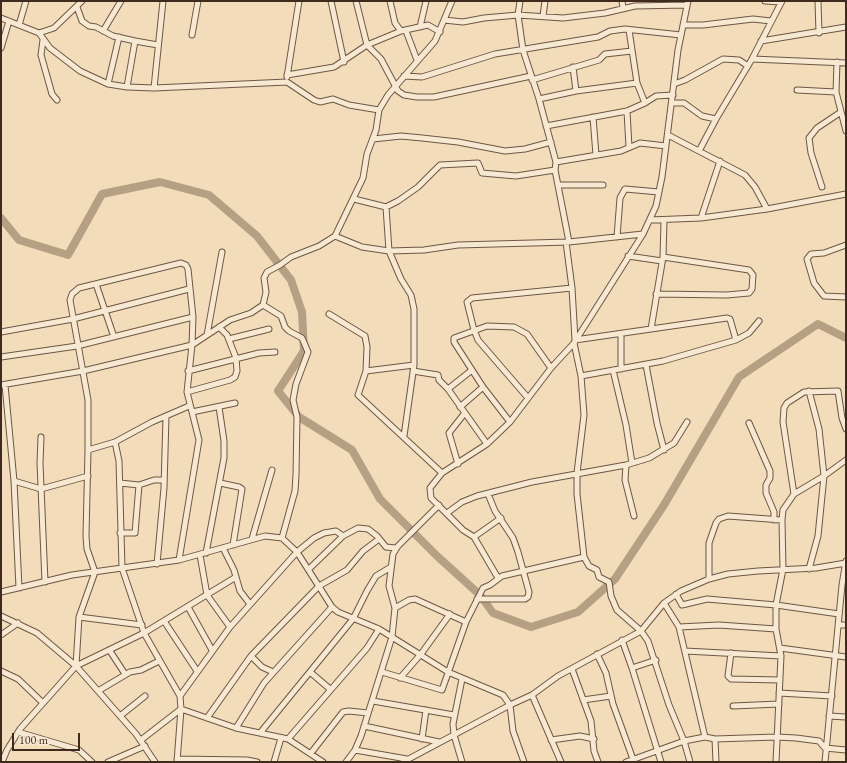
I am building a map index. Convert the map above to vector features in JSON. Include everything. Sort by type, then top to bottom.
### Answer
[{"type":"street","points":[[19,25],[26,1]]},
{"type":"street","points":[[39,33],[54,28],[82,1]]},
{"type":"street","points":[[103,31],[121,1]]},
{"type":"street","points":[[154,88],[163,1]]},
{"type":"street","points":[[192,35],[198,1]]},
{"type":"street","points":[[287,82],[299,1]]},
{"type":"street","points":[[332,1],[344,62]]},
{"type":"street","points":[[356,1],[368,45],[381,59],[395,87],[404,95],[434,97],[532,78],[599,60],[605,54],[632,51]]},
{"type":"street","points":[[390,1],[396,23],[403,31],[417,60]]},
{"type":"street","points":[[420,27],[426,1]]},
{"type":"street","points":[[19,588],[14,481],[3,385],[83,371],[192,345],[230,320],[251,313],[263,306],[266,292],[264,278],[267,272],[291,257],[319,246],[335,236],[363,178],[367,154],[373,139],[379,110],[395,87],[432,44],[440,32],[452,1]]},
{"type":"street","points":[[520,1],[518,15],[523,50],[539,99],[556,162],[555,170],[568,242],[575,341],[581,376],[584,424],[577,473],[577,494],[584,557],[589,566],[597,570],[599,577],[609,582],[611,596],[617,610],[641,631],[648,641],[656,660],[669,705],[684,741],[690,762]]},
{"type":"street","points":[[543,16],[545,1]]},
{"type":"street","points":[[622,1],[623,8]]},
{"type":"street","points":[[699,150],[752,59],[781,2],[765,1]]},
{"type":"street","points":[[818,1],[819,33]]},
{"type":"street","points":[[444,20],[463,22],[518,15],[553,17],[578,16],[605,13],[623,8],[687,3],[680,35],[668,136],[659,192],[650,220],[643,234],[575,341],[551,368],[510,422],[487,444],[442,473],[431,485],[430,493],[439,505],[463,530],[474,536],[498,578]]},
{"type":"street","points":[[77,7],[85,24],[119,37],[158,44]]},
{"type":"street","points":[[1,18],[39,33],[43,40],[80,71],[108,84],[127,87],[154,88],[287,82],[314,100],[320,102],[332,99],[349,105],[379,110]]},
{"type":"street","points":[[683,25],[738,22],[753,19],[771,22]]},
{"type":"street","points":[[1,48],[10,21]]},
{"type":"street","points":[[392,35],[396,23]]},
{"type":"street","points":[[287,75],[319,71],[334,67],[344,62],[368,45],[403,31],[428,25],[440,32]]},
{"type":"street","points":[[761,42],[846,28]]},
{"type":"street","points":[[404,76],[422,77],[495,54],[598,37],[610,31],[629,30],[680,35]]},
{"type":"street","points":[[629,30],[637,83],[645,103]]},
{"type":"street","points":[[108,84],[119,37]]},
{"type":"street","points":[[43,40],[41,56],[52,94],[57,100]]},
{"type":"street","points":[[127,87],[135,41]]},
{"type":"street","points":[[674,84],[685,80],[723,59],[739,60],[748,66]]},
{"type":"street","points":[[752,59],[846,62]]},
{"type":"street","points":[[837,62],[836,92],[846,131]]},
{"type":"street","points":[[573,67],[576,91]]},
{"type":"street","points":[[539,99],[576,91],[608,89],[637,83]]},
{"type":"street","points":[[797,90],[836,92]]},
{"type":"street","points":[[546,126],[627,111],[656,96],[673,95]]},
{"type":"street","points":[[672,103],[684,103],[702,116],[716,119]]},
{"type":"street","points":[[627,111],[629,147]]},
{"type":"street","points":[[822,187],[811,153],[809,138],[817,128],[841,112]]},
{"type":"street","points":[[593,117],[596,156]]},
{"type":"street","points":[[373,139],[401,136],[458,142],[505,151],[525,149],[551,142]]},
{"type":"street","points":[[668,136],[699,150],[745,175],[755,187],[767,209]]},
{"type":"street","points":[[556,162],[621,151],[646,142],[666,146]]},
{"type":"street","points":[[701,218],[720,161]]},
{"type":"street","points":[[354,199],[386,207],[398,201],[418,187],[440,165],[478,163],[482,173],[516,176],[555,170]]},
{"type":"street","points":[[558,185],[603,185]]},
{"type":"street","points":[[617,237],[620,198],[625,189],[659,192]]},
{"type":"street","points":[[650,220],[664,221],[701,218],[767,209],[846,194]]},
{"type":"street","points":[[386,207],[389,251],[413,301],[415,329],[414,365],[404,436]]},
{"type":"street","points":[[651,329],[663,259],[664,221]]},
{"type":"street","points":[[335,236],[362,247],[389,251],[424,250],[458,245],[568,242],[643,234]]},
{"type":"street","points":[[846,245],[824,253],[811,254],[807,257],[807,261],[814,283],[824,296],[846,297]]},
{"type":"street","points":[[207,335],[222,252]]},
{"type":"street","points":[[628,256],[749,270],[753,275],[752,289],[749,293],[727,295],[656,294]]},
{"type":"street","points":[[76,666],[79,618],[95,572],[87,549],[86,536],[88,400],[77,346],[70,300],[72,294],[79,288],[181,263],[186,265],[188,269],[193,317],[192,345],[188,371],[187,392],[189,406],[199,440],[179,560]]},
{"type":"street","points":[[96,284],[106,309],[114,336]]},
{"type":"street","points":[[528,398],[478,340],[468,304],[469,299],[572,288]]},
{"type":"street","points":[[1,332],[73,318],[189,289]]},
{"type":"street","points":[[263,306],[281,316],[285,327],[302,338],[308,352],[296,384],[293,400],[297,417],[296,475],[294,490],[282,538]]},
{"type":"street","points":[[329,314],[364,336],[367,347],[366,371],[358,395],[404,436],[442,473]]},
{"type":"street","points":[[1,357],[77,346],[193,317]]},
{"type":"street","points":[[575,341],[727,318],[730,320],[736,340]]},
{"type":"street","points":[[581,376],[646,365],[736,340],[749,333],[759,321]]},
{"type":"street","points":[[510,422],[483,387],[454,340],[474,330],[487,326],[514,327],[527,334],[551,368]]},
{"type":"street","points":[[187,392],[232,379],[236,374],[236,358],[229,339],[219,327]]},
{"type":"street","points":[[229,339],[269,329]]},
{"type":"street","points":[[621,334],[621,369]]},
{"type":"street","points":[[188,371],[236,358],[259,353],[275,352]]},
{"type":"street","points":[[366,371],[414,365]]},
{"type":"street","points":[[646,365],[657,423],[664,450]]},
{"type":"street","points":[[448,389],[472,370]]},
{"type":"street","points":[[613,370],[626,425],[629,464],[625,480],[634,516]]},
{"type":"street","points":[[413,371],[438,375],[464,414],[487,444]]},
{"type":"street","points":[[460,407],[483,387]]},
{"type":"street","points":[[794,494],[783,414],[787,403],[799,394],[809,391],[838,391],[842,418],[846,429]]},
{"type":"street","points":[[809,391],[819,429],[824,476],[818,536],[809,569]]},
{"type":"street","points":[[192,412],[235,403]]},
{"type":"street","points":[[88,450],[115,442],[189,406]]},
{"type":"street","points":[[206,553],[224,458],[224,441],[219,407]]},
{"type":"street","points":[[458,464],[449,433],[464,414]]},
{"type":"street","points":[[157,564],[164,480],[166,416]]},
{"type":"street","points":[[447,513],[462,502],[532,482],[629,464],[649,458],[674,443],[687,422]]},
{"type":"street","points":[[749,423],[770,471],[770,478],[766,484],[766,493],[774,512],[774,520]]},
{"type":"street","points":[[41,437],[41,488],[45,582]]},
{"type":"street","points":[[115,442],[119,461],[122,568],[144,633],[159,662],[180,696],[181,709],[177,761],[257,762]]},
{"type":"street","points":[[776,762],[780,648],[776,629],[776,605],[783,569],[782,520],[785,506],[794,494],[824,476],[846,460]]},
{"type":"street","points":[[252,540],[272,470]]},
{"type":"street","points":[[14,481],[41,488],[88,476]]},
{"type":"street","points":[[120,483],[139,485],[154,480],[164,480]]},
{"type":"street","points":[[220,483],[240,487],[242,489],[233,545]]},
{"type":"street","points":[[120,533],[136,533],[139,485]]},
{"type":"street","points":[[477,599],[513,599],[528,597],[529,592],[524,569],[516,545],[501,518],[495,511],[488,494]]},
{"type":"street","points":[[346,762],[355,750],[364,726],[392,637],[395,608],[389,586],[393,554],[396,548],[439,505]]},
{"type":"street","points":[[710,580],[709,543],[716,523],[719,519],[728,516],[782,520]]},
{"type":"street","points":[[474,536],[501,518]]},
{"type":"street","points":[[309,569],[344,536],[358,528],[368,529],[386,546],[396,548]]},
{"type":"street","points":[[180,696],[230,627],[297,552],[314,538],[324,533],[336,531],[344,536]]},
{"type":"street","points":[[1,592],[95,572],[179,560],[265,536],[282,538],[297,552],[332,607],[353,619],[379,629],[448,672],[462,679],[500,693],[506,697],[510,705],[513,731],[524,762]]},
{"type":"street","points":[[207,718],[251,656],[319,586],[347,570],[363,551],[380,539]]},
{"type":"street","points":[[223,548],[236,576],[240,591],[250,604]]},
{"type":"street","points":[[200,555],[208,595],[230,627]]},
{"type":"street","points":[[382,672],[442,690],[466,622],[484,588],[493,584],[498,578],[524,569],[584,557]]},
{"type":"street","points":[[355,750],[405,761],[510,705],[532,695],[572,669],[622,640],[641,631],[664,604],[676,594],[710,580],[744,572],[809,569],[846,562],[839,614],[825,762]]},
{"type":"street","points":[[260,733],[353,619],[366,591],[376,576],[391,567]]},
{"type":"street","points":[[8,762],[2,761],[18,732],[76,666],[110,651],[144,633],[208,595],[236,576]]},
{"type":"street","points":[[676,594],[681,605],[707,600],[776,605],[839,614]]},
{"type":"street","points":[[395,608],[409,600],[414,600],[466,622]]},
{"type":"street","points":[[664,604],[679,627],[705,737]]},
{"type":"street","points":[[188,607],[212,650]]},
{"type":"street","points":[[236,728],[272,672],[332,607]]},
{"type":"street","points":[[400,678],[421,654],[450,614]]},
{"type":"street","points":[[1,616],[18,622],[37,634],[76,666],[141,740],[154,762]]},
{"type":"street","points":[[79,618],[142,625]]},
{"type":"street","points":[[164,621],[197,672]]},
{"type":"street","points":[[1,635],[18,622]]},
{"type":"street","points":[[839,624],[846,625]]},
{"type":"street","points":[[679,627],[719,625],[776,629]]},
{"type":"street","points":[[288,739],[367,648],[379,629]]},
{"type":"street","points":[[622,640],[661,762]]},
{"type":"street","points":[[780,648],[846,657]]},
{"type":"street","points":[[110,651],[125,674]]},
{"type":"street","points":[[685,651],[780,656]]},
{"type":"street","points":[[731,653],[728,676],[731,679],[780,680]]},
{"type":"street","points":[[598,654],[606,673],[611,696],[634,761]]},
{"type":"street","points":[[251,656],[262,667],[272,672]]},
{"type":"street","points":[[632,668],[656,660]]},
{"type":"street","points":[[98,691],[125,674],[159,662]]},
{"type":"street","points":[[572,669],[591,721],[594,738],[594,751],[598,762]]},
{"type":"street","points":[[1,671],[18,679],[43,703]]},
{"type":"street","points":[[310,672],[330,689]]},
{"type":"street","points":[[462,679],[454,714],[454,735],[462,762]]},
{"type":"street","points":[[779,693],[832,696]]},
{"type":"street","points":[[532,695],[561,762]]},
{"type":"street","points":[[120,716],[145,696]]},
{"type":"street","points":[[583,700],[611,696]]},
{"type":"street","points":[[373,700],[454,714]]},
{"type":"street","points":[[733,706],[779,704]]},
{"type":"street","points":[[181,709],[236,728],[288,739],[323,762]]},
{"type":"street","points":[[141,740],[181,709]]},
{"type":"street","points":[[422,739],[426,710]]},
{"type":"street","points":[[311,753],[343,712],[349,711],[368,714]]},
{"type":"street","points":[[829,716],[846,717]]},
{"type":"street","points":[[364,726],[439,742]]},
{"type":"street","points":[[18,732],[79,750],[92,762]]},
{"type":"street","points":[[819,741],[827,733]]},
{"type":"street","points":[[551,740],[580,736],[594,738]]},
{"type":"street","points":[[626,762],[634,761],[657,750],[684,741],[705,737],[715,739],[776,737],[819,741],[826,748],[846,750]]},
{"type":"street","points":[[274,762],[281,738]]},
{"type":"street","points":[[715,739],[716,762]]},
{"type":"street","points":[[108,762],[145,746]]},
{"type":"waterway","points":[[1,218],[19,240],[68,255],[102,194],[160,182],[209,195],[257,236],[291,280],[302,312],[304,351],[278,391],[299,417],[352,450],[380,499],[437,556],[480,595],[493,613],[531,627],[578,612],[615,579],[664,505],[739,377],[818,324],[846,338]]}]
